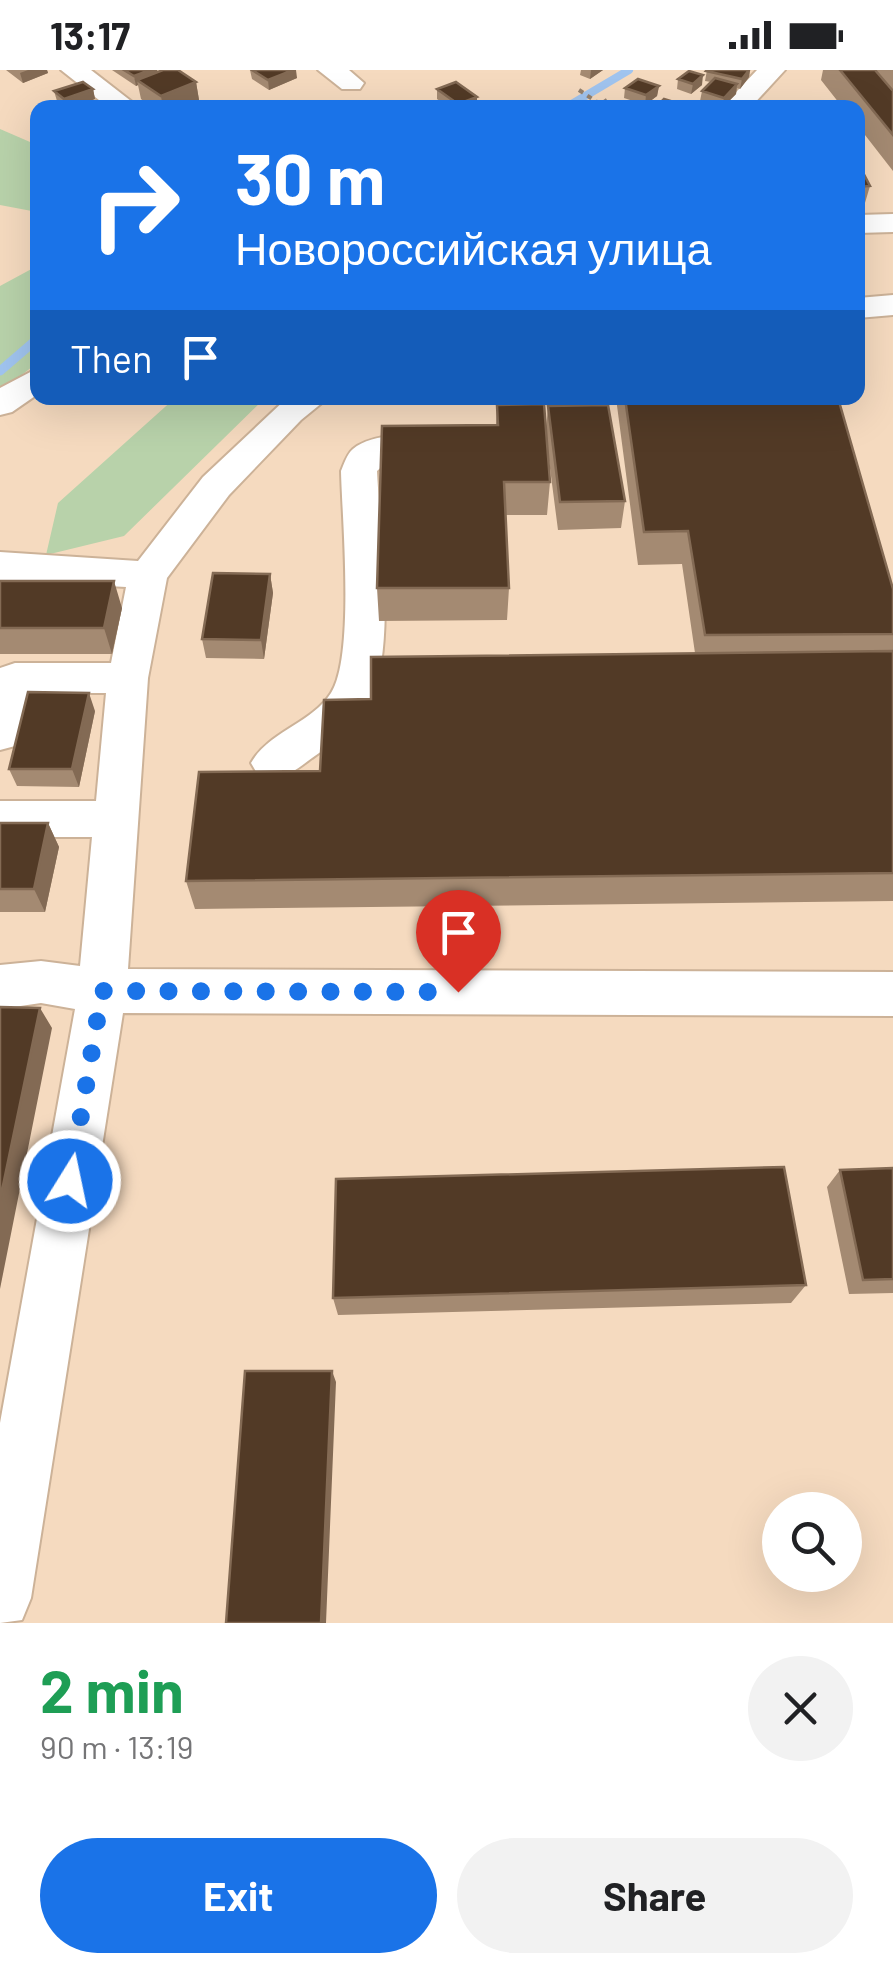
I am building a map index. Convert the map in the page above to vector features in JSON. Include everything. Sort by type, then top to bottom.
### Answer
[{"type":"street","points":[[74,70],[117,100]]},
{"type":"street","points":[[742,100],[772,70]]},
{"type":"street","points":[[865,224],[893,223]]},
{"type":"street","points":[[865,307],[893,305]]},
{"type":"street","points":[[0,404],[30,383]]},
{"type":"street","points":[[0,1598],[102,991],[128,678],[148,575],[216,486],[300,405]]},
{"type":"street","points":[[273,762],[315,732],[352,696],[380,659],[360,471],[365,458],[379,451],[481,437]]},
{"type":"street","points":[[0,566],[148,575]]},
{"type":"street","points":[[10,677],[128,678]]},
{"type":"street","points":[[0,734],[15,678],[10,677]]},
{"type":"street","points":[[0,820],[114,819]]},
{"type":"street","points":[[0,987],[41,982],[102,991],[893,994]]},
{"type":"path","points":[[580,90],[594,100]]},
{"type":"green space","points":[[0,129],[30,142],[30,211],[0,205]]},
{"type":"green space","points":[[30,270],[30,368],[0,392],[0,286]]},
{"type":"green space","points":[[167,405],[258,405],[124,536],[46,555],[58,503]]},
{"type":"building","points":[[124,70],[150,70],[134,76]]},
{"type":"building","points":[[163,70],[178,70],[196,82],[161,96],[137,80]]},
{"type":"building","points":[[252,70],[293,70],[268,80]]},
{"type":"building","points":[[707,70],[749,70],[742,79]]},
{"type":"building","points":[[840,70],[875,70],[893,91],[893,135],[865,100]]},
{"type":"building","points":[[689,71],[703,75],[693,84],[678,79]]},
{"type":"building","points":[[715,78],[737,84],[724,98],[702,91]]},
{"type":"building","points":[[638,79],[659,86],[646,95],[625,88]]},
{"type":"building","points":[[83,82],[93,89],[64,99],[54,91]]},
{"type":"building","points":[[456,82],[477,97],[452,100],[437,89]]},
{"type":"building","points":[[497,405],[544,405],[550,482],[504,482],[509,588],[377,588],[382,426],[498,425]]},
{"type":"building","points":[[608,405],[625,501],[560,502],[548,406]]},
{"type":"building","points":[[626,405],[840,405],[893,589],[893,634],[705,635],[688,531],[644,532]]},
{"type":"building","points":[[213,573],[270,574],[261,640],[202,639]]},
{"type":"building","points":[[0,581],[114,581],[104,628],[0,628]]},
{"type":"building","points":[[893,651],[893,873],[186,881],[199,772],[320,771],[324,700],[371,699],[371,657]]},
{"type":"building","points":[[28,692],[89,693],[72,769],[9,769]]},
{"type":"building","points":[[0,823],[48,823],[34,889],[0,889]]},
{"type":"building","points":[[0,1007],[40,1008],[0,1200]]},
{"type":"building","points":[[784,1167],[806,1285],[333,1298],[336,1179]]},
{"type":"building","points":[[893,1168],[893,1279],[863,1280],[840,1170]]},
{"type":"building","points":[[245,1371],[332,1371],[321,1623],[226,1623]]},
{"type":"waterway","points":[[578,100],[629,70]]},
{"type":"waterway","points":[[0,371],[30,345]]},
{"type":"route","points":[[70,1181],[102,991],[458,992]]}]
